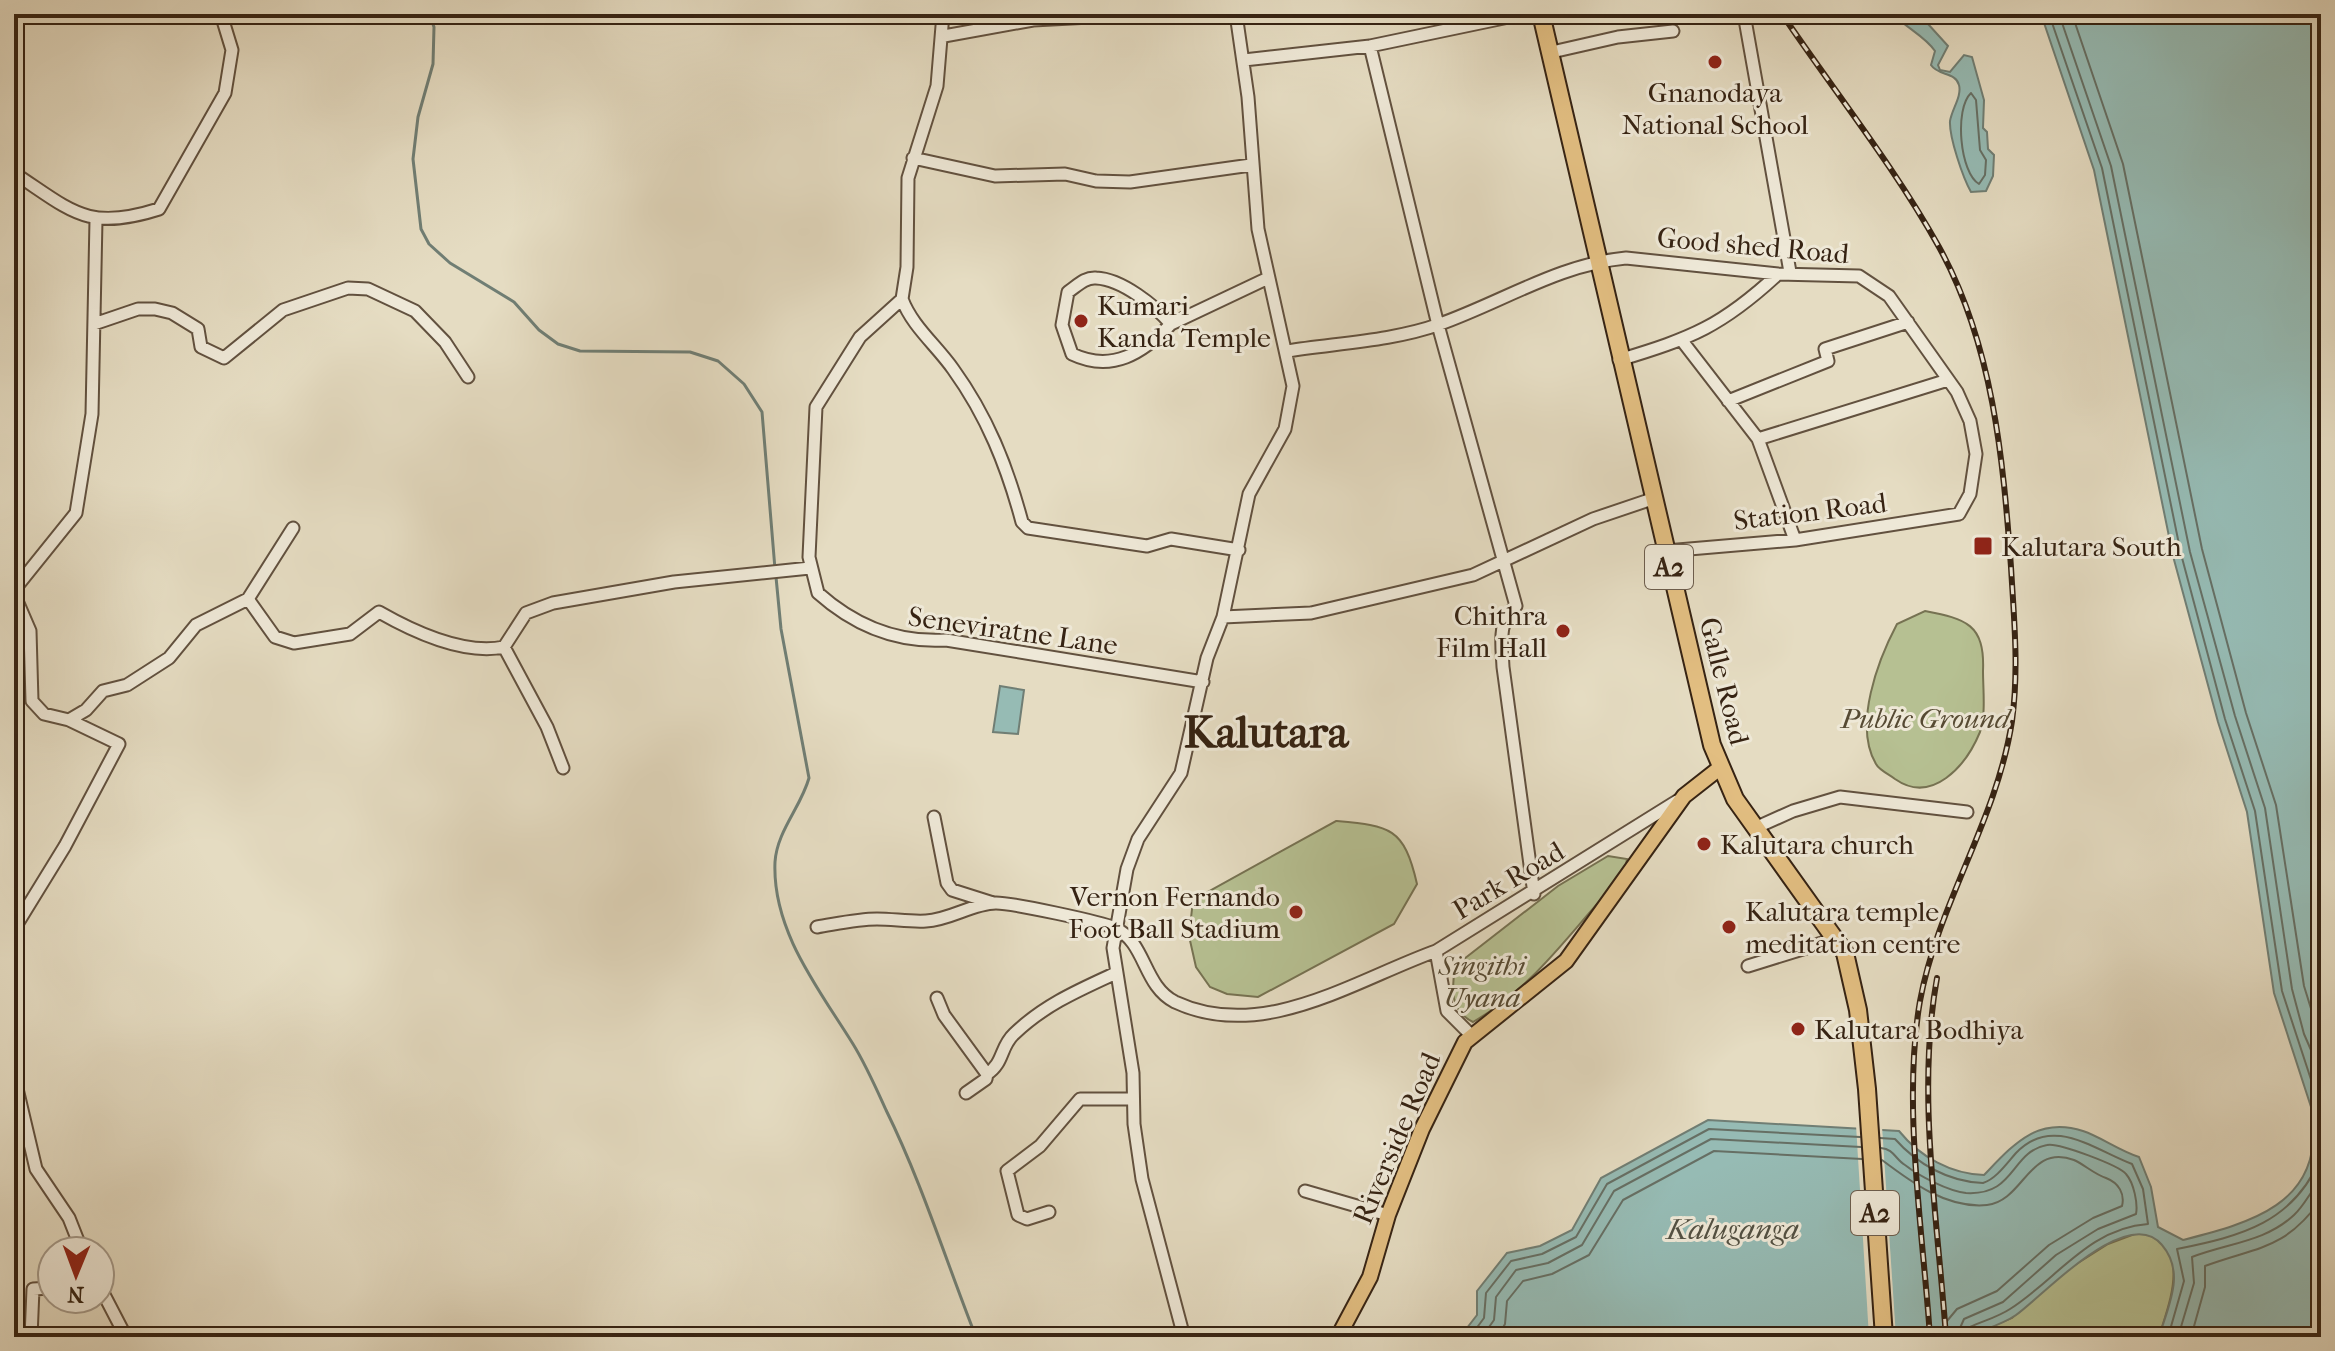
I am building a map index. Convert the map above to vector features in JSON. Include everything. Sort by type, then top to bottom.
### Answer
[{"type":"highway","name":"Galle Road","points":[[1541,14],[1601,260],[1619,360],[1652,499],[1697,687],[1721,767],[1735,799],[1845,953],[1853,982],[1867,1089],[1884,1337]]},
{"type":"main road","name":"Riverside Road","points":[[1338,1337],[1370,1277],[1388,1215],[1422,1129],[1465,1042],[1566,961],[1684,796],[1721,767]]},
{"type":"street","points":[[14,173],[71,211],[96,220],[122,220],[159,209],[206,131],[230,76],[232,50],[221,14]]},
{"type":"street","points":[[943,14],[944,36],[937,86],[908,178],[907,267],[902,299],[909,317],[925,332],[981,410],[1007,467],[1022,522],[1028,528],[1147,546],[1171,539],[1239,550]]},
{"type":"street","points":[[944,36],[1033,20],[1148,14]]},
{"type":"street","points":[[1184,1337],[1142,1179],[1127,1034],[1116,973],[1114,928],[1138,839],[1181,773],[1207,658],[1223,617],[1249,494],[1285,429],[1293,386],[1287,351],[1266,279],[1251,165],[1244,60],[1236,14]]},
{"type":"street","points":[[1244,60],[1370,46],[1523,14]]},
{"type":"street","points":[[1619,360],[1683,342],[1740,309],[1784,273],[1744,14]]},
{"type":"street","points":[[1552,52],[1618,37],[1673,31]]},
{"type":"street","points":[[1370,46],[1438,325],[1516,606],[1506,615],[1502,630],[1503,667],[1534,894]]},
{"type":"street","points":[[913,158],[995,176],[1065,174],[1096,181],[1130,182],[1251,165]]},
{"type":"street","points":[[14,929],[65,846],[119,744],[69,720],[44,714],[32,701],[30,631],[14,592],[19,575],[76,513],[92,414],[96,220]]},
{"type":"street","name":"Good shed Road","points":[[1287,351],[1438,325],[1546,279],[1601,260],[1626,258],[1784,273],[1859,276],[1889,296],[1948,380],[1970,421],[1976,454],[1970,494],[1959,514]]},
{"type":"street","points":[[1171,324],[1159,310],[1124,288],[1096,278],[1084,280],[1068,292],[1062,325],[1072,354],[1108,363],[1146,348],[1171,324],[1266,279]]},
{"type":"street","points":[[94,324],[138,309],[172,313],[198,329],[201,347],[224,358],[283,310],[348,288],[368,289],[415,311],[445,342],[468,377]]},
{"type":"street","points":[[248,599],[275,637],[294,643],[350,634],[379,612],[448,641],[482,651],[504,647],[526,613],[553,603],[628,589],[810,568],[816,407],[860,337],[902,299]]},
{"type":"street","points":[[1728,401],[1828,361],[1825,349],[1908,322]]},
{"type":"street","points":[[1683,342],[1758,439],[1795,540]]},
{"type":"street","points":[[1758,439],[1948,380]]},
{"type":"street","points":[[1223,617],[1311,613],[1473,575],[1504,557],[1593,519],[1652,499]]},
{"type":"street","name":"Station Road","points":[[1666,551],[1795,540],[1959,514]]},
{"type":"street","points":[[69,720],[86,710],[103,691],[127,685],[169,658],[196,625],[248,599],[293,528]]},
{"type":"street","name":"Seneviratne Lane","points":[[810,568],[818,593],[831,604],[890,637],[911,642],[946,640],[1203,682]]},
{"type":"street","points":[[504,647],[551,735],[563,768]]},
{"type":"street","name":"Park Road","points":[[1472,1036],[1447,1011],[1436,951],[1534,894],[1684,796]]},
{"type":"street","points":[[1755,828],[1840,797],[1967,812]]},
{"type":"street","points":[[934,817],[947,883],[952,890],[993,903],[1114,928],[1129,938],[1150,981],[1174,1001],[1233,1016],[1277,1011],[1320,1000],[1436,951]]},
{"type":"street","points":[[817,927],[873,919],[926,921],[993,903]]},
{"type":"street","points":[[1748,966],[1835,939]]},
{"type":"street","points":[[966,1093],[999,1066],[1011,1036],[1039,1013],[1068,993],[1116,973]]},
{"type":"street","points":[[937,998],[944,1015],[987,1074]]},
{"type":"street","points":[[14,1076],[36,1169],[69,1218],[76,1235]]},
{"type":"street","points":[[1049,1212],[1027,1219],[1018,1215],[1007,1171],[1040,1146],[1080,1099],[1133,1099]]},
{"type":"street","points":[[1305,1191],[1388,1215]]},
{"type":"street","points":[[31,1337],[33,1289],[36,1289]]},
{"type":"street","points":[[115,1315],[126,1337]]},
{"type":"street","points":[[14,1335],[22,1337]]},
{"type":"green space","name":"Public Ground","points":[[1925,611],[1962,621],[1976,633],[1983,655],[1984,702],[1980,732],[1966,757],[1946,778],[1922,787],[1909,786],[1877,766],[1867,731],[1876,674],[1897,624]]},
{"type":"green space","name":"Vernon Fernando Foot Ball Stadium","points":[[1336,821],[1382,828],[1400,840],[1417,884],[1394,924],[1258,997],[1227,994],[1210,987],[1196,967],[1189,936],[1193,900]]},
{"type":"green space","name":"Singithi Uyana","points":[[1608,856],[1627,859],[1624,875],[1517,990],[1473,1022],[1465,1017],[1454,998],[1455,966],[1558,886]]},
{"type":"green space","points":[[2140,1232],[2156,1239],[2167,1249],[2172,1262],[2172,1291],[2159,1337],[1966,1337],[2012,1318],[2067,1270],[2108,1244]]},
{"type":"water","points":[[1893,14],[1919,14],[1948,46],[1938,65],[1940,70],[1950,72],[1964,55],[1972,57],[1984,100],[1983,128],[1987,132],[1988,149],[1994,155],[1993,176],[1986,191],[1971,192],[1954,147],[1950,121],[1959,94],[1957,81],[1931,65],[1935,51]]},
{"type":"water","points":[[2041,14],[2321,14],[2321,1122],[2313,1113],[2274,993],[2247,812],[2218,722],[2173,556],[2094,170]]},
{"type":"water","points":[[1000,686],[1024,690],[1018,734],[993,732]]},
{"type":"water","name":"Kaluganga","points":[[1708,1120],[1899,1131],[1916,1149],[1937,1162],[1960,1171],[1984,1175],[2016,1144],[2039,1130],[2067,1127],[2083,1131],[2139,1157],[2151,1187],[2158,1227],[2183,1240],[2255,1217],[2276,1206],[2293,1191],[2305,1172],[2312,1149],[2313,1120],[2321,1128],[2321,1337],[2159,1337],[2173,1290],[2173,1267],[2162,1245],[2147,1235],[2129,1235],[2108,1243],[2087,1257],[2016,1315],[1966,1337],[1460,1337],[1477,1315],[1477,1291],[1507,1253],[1540,1246],[1572,1230],[1601,1178]]},
{"type":"pier","points":[[1856,1125],[1882,1126],[1896,1337],[1869,1337]]},
{"type":"waterway","points":[[429,14],[434,27],[433,64],[418,117],[413,159],[421,229],[429,244],[450,263],[514,302],[539,330],[558,344],[580,351],[690,352],[718,361],[744,384],[762,412],[775,569]]},
{"type":"waterway","points":[[776,577],[781,629],[809,778],[777,851],[776,887],[781,912],[800,958],[862,1060],[899,1138],[976,1337]]},
{"type":"railway","points":[[1782,14],[1903,187],[1957,284],[1983,363],[2004,485],[2015,644],[2012,721],[1994,793],[1929,965],[1915,1041],[1913,1125],[1930,1337]]},
{"type":"railway","points":[[1937,978],[1928,1066],[1929,1112],[1946,1337]]},
{"type":"place","name":"Gnanodaya National School","points":[[1715,62]]},
{"type":"place","name":"Kumari Kanda Temple","points":[[1081,321]]},
{"type":"place","name":"Kalutara South","points":[[1983,546]]},
{"type":"place","name":"Chithra Film Hall","points":[[1563,631]]},
{"type":"place","name":"Kalutara church","points":[[1704,844]]},
{"type":"place","name":"Vernon Fernando Foot Ball Stadium","points":[[1296,912]]},
{"type":"place","name":"Kalutara temple meditation centre","points":[[1729,927]]},
{"type":"place","name":"Kalutara Bodhiya","points":[[1798,1029]]},
{"type":"district","name":"Kalutara","points":[[1266,732]]}]
